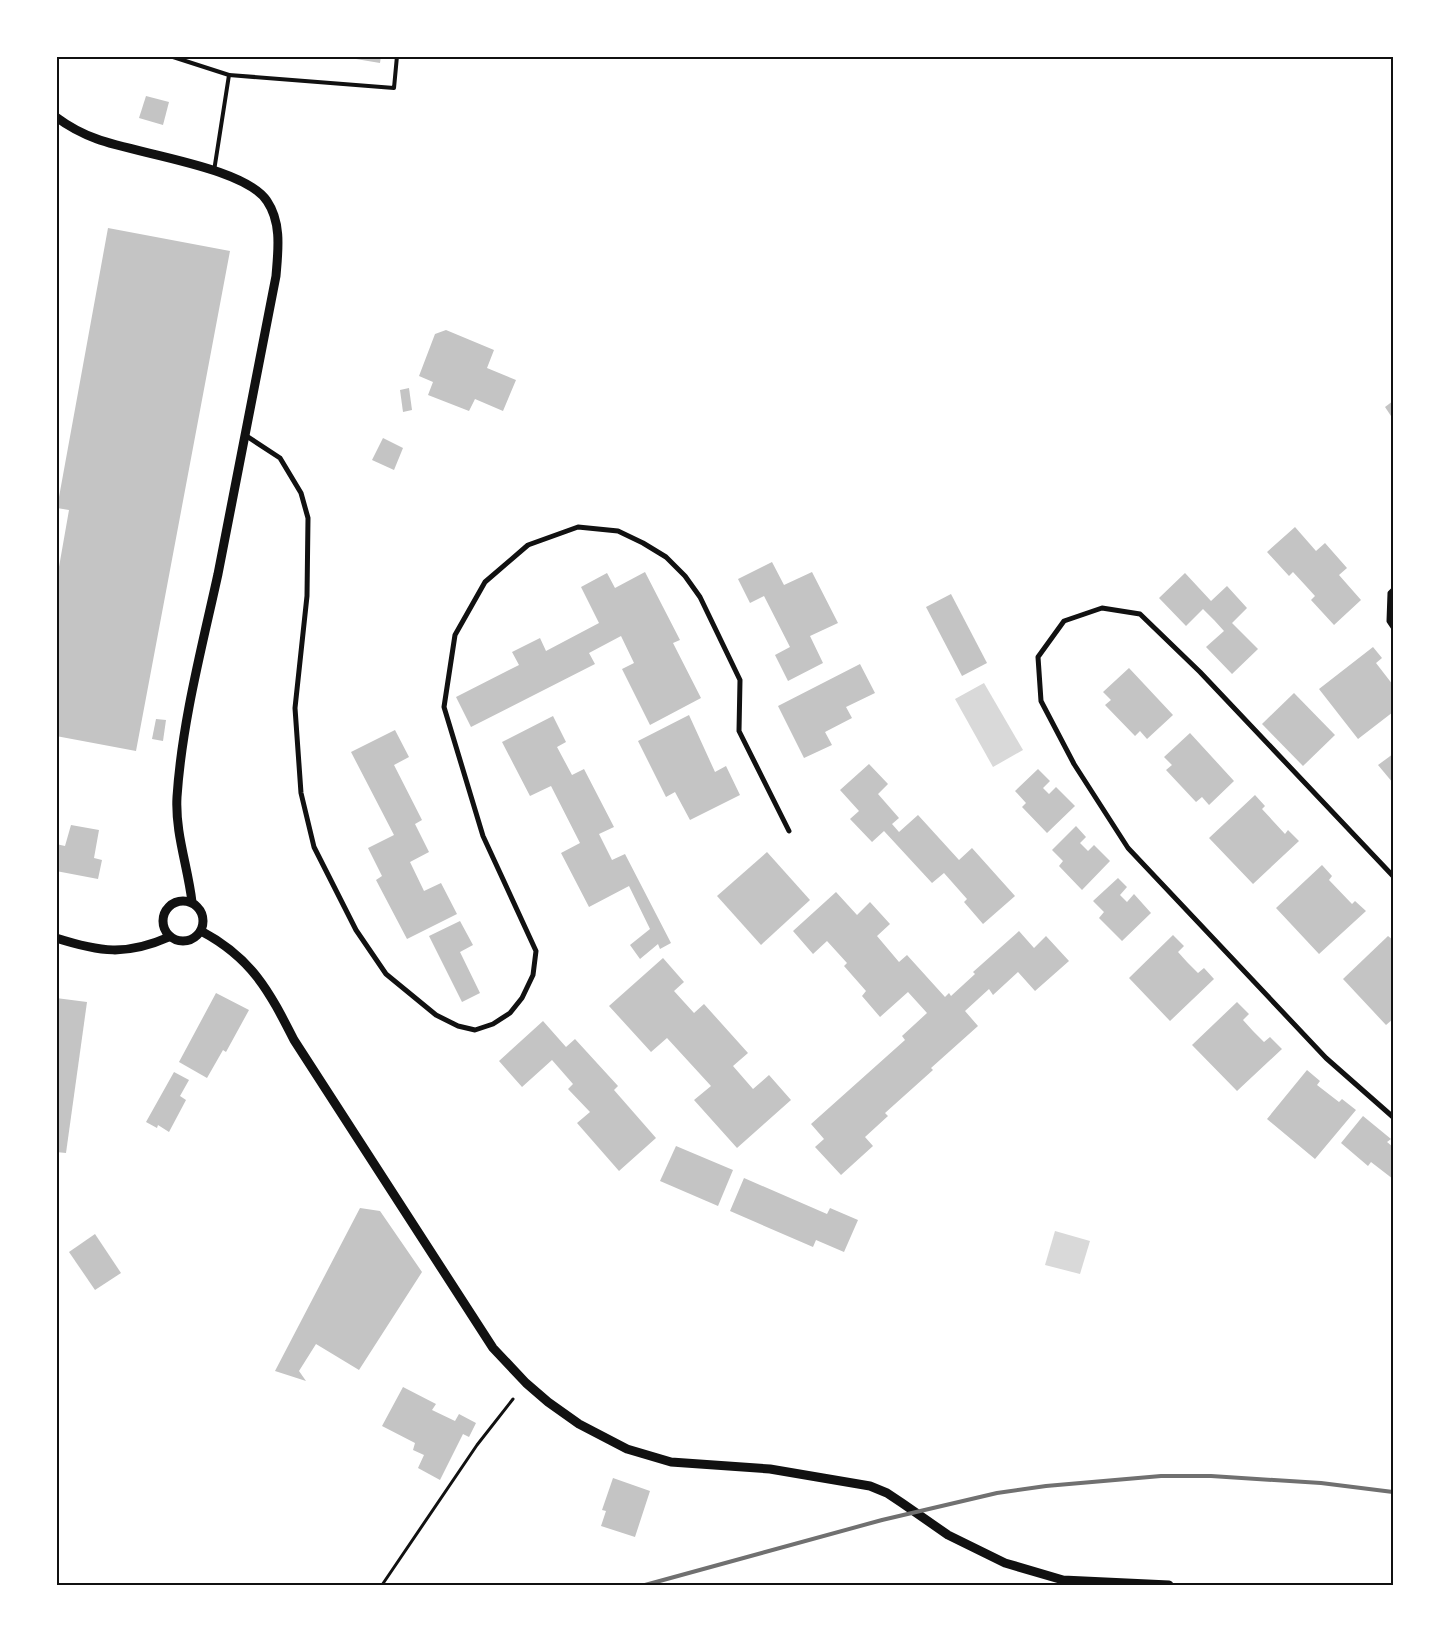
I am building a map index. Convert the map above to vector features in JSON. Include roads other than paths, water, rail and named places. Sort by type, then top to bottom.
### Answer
[{"type":"street","points":[[56,117],[97,139],[244,181],[258,190],[268,202],[275,220],[279,244],[276,276],[185,731],[177,799],[179,835],[189,878],[192,902]]},
{"type":"street","points":[[245,434],[280,458],[301,493],[308,518],[306,596],[295,708],[301,793],[314,847],[356,930],[386,974],[436,1015],[458,1026],[475,1030],[493,1024],[510,1013],[522,998],[533,975],[536,951],[483,836],[444,707],[455,635],[485,582],[528,545],[578,528],[618,531],[666,557],[685,576],[700,597],[740,680],[739,731],[789,831]]},
{"type":"street","points":[[1393,590],[1390,593],[1389,621],[1393,627]]},
{"type":"street","points":[[1393,876],[1200,672],[1140,614],[1102,608],[1064,621],[1038,658],[1041,701],[1074,764],[1128,848],[1326,1058],[1393,1117]]},
{"type":"street","points":[[182,900],[192,902],[202,914],[204,923],[201,931],[195,938],[187,941],[177,941],[164,928],[162,919],[166,910],[173,903],[182,900]]},
{"type":"street","points":[[201,931],[220,941],[243,960],[271,994],[294,1040],[497,1354],[526,1383],[579,1424],[627,1449],[671,1462],[770,1469],[870,1486],[887,1493],[948,1535],[1005,1563],[1063,1580],[1169,1585]]},
{"type":"street","points":[[56,938],[87,948],[111,951],[141,947],[170,936]]},
{"type":"lane","points":[[170,56],[230,75],[394,88],[397,56]]},
{"type":"lane","points":[[214,171],[230,75]]},
{"type":"railway","points":[[645,1585],[882,1520],[997,1493],[1046,1486],[1161,1476],[1211,1476],[1321,1483],[1393,1492]]}]
